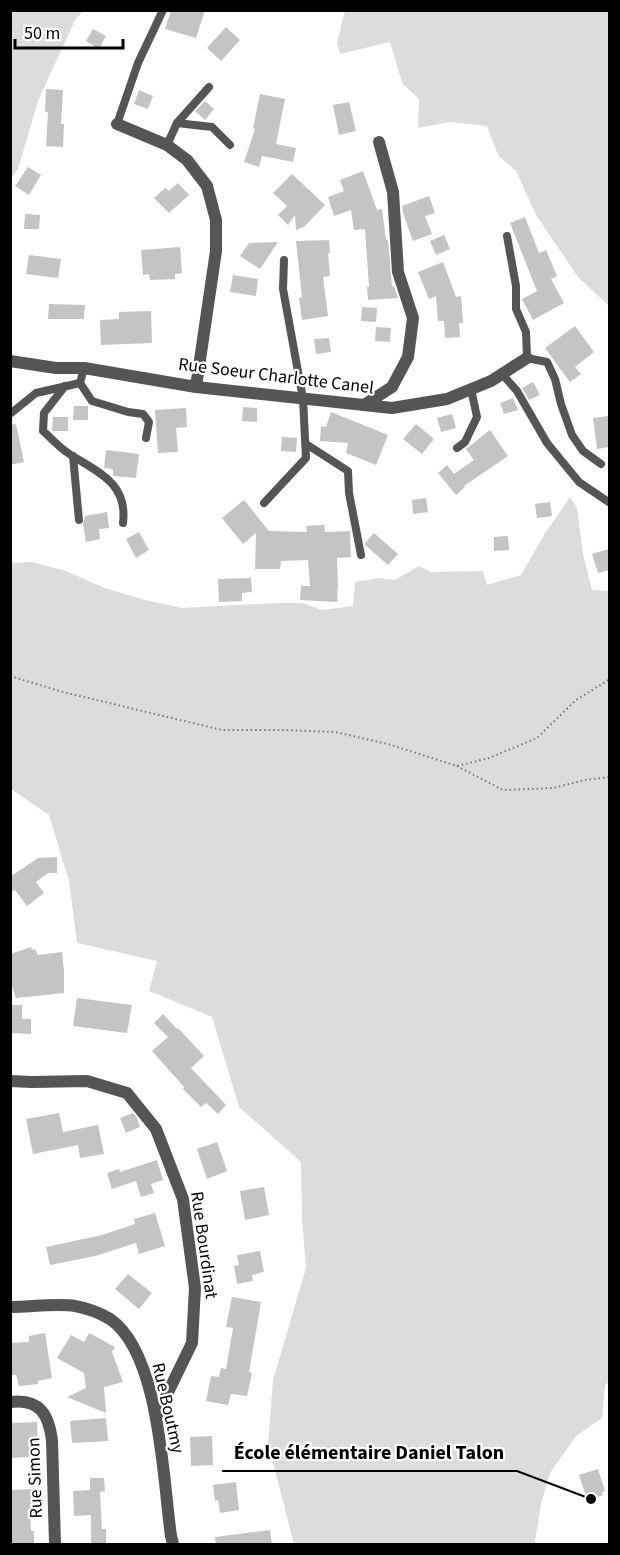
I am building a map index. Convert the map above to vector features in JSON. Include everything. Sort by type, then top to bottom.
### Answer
[{"type":"street","points":[[117,124],[166,145],[187,160],[207,186],[216,220],[216,251],[196,387]]},
{"type":"street","points":[[364,405],[392,387],[408,357],[413,318],[398,272],[393,192],[378,142]]},
{"type":"street","name":"Rue Soeur Charlotte Canel","points":[[10,361],[56,369],[84,368],[196,387],[392,408],[447,399],[491,381],[527,358]]},
{"type":"street","name":"Rue Bourdinat","points":[[10,1081],[87,1081],[127,1093],[156,1129],[183,1199],[195,1288],[192,1343],[156,1417]]},
{"type":"street","name":"Rue Boutmy","points":[[16,1307],[74,1306],[95,1312],[110,1319],[135,1349],[146,1377],[156,1417],[173,1545]]},
{"type":"street","points":[[10,1316],[16,1307]]},
{"type":"street","name":"Rue Simon","points":[[10,1402],[31,1402],[43,1412],[50,1424],[55,1545]]},
{"type":"lane","points":[[117,124],[138,63],[163,10]]},
{"type":"lane","points":[[166,145],[177,123],[208,87]]},
{"type":"lane","points":[[177,123],[212,127],[230,145]]},
{"type":"lane","points":[[507,236],[516,286],[516,309],[526,332],[527,358],[547,362],[555,379],[572,435],[583,451],[601,464]]},
{"type":"lane","points":[[264,503],[306,458],[303,399],[283,289],[284,260]]},
{"type":"lane","points":[[84,368],[80,383],[92,401],[143,414],[149,422],[146,438]]},
{"type":"lane","points":[[502,374],[517,392],[548,442],[579,482],[609,503]]},
{"type":"lane","points":[[10,414],[36,393],[80,383]]},
{"type":"lane","points":[[65,386],[44,412],[43,431],[66,452],[114,484],[122,499],[123,523]]},
{"type":"lane","points":[[457,448],[465,442],[477,417],[471,389]]},
{"type":"lane","points":[[306,444],[348,471],[349,493],[361,555]]},
{"type":"lane","points":[[74,456],[79,520]]},
{"type":"path","points":[[10,676],[63,692],[222,730],[334,732],[388,744],[457,766],[502,790],[553,788],[609,777]]},
{"type":"path","points":[[457,766],[489,758],[537,738],[576,700],[609,679]]},
{"type":"shaded area","points":[[11,10],[83,11],[75,20],[38,101],[18,169],[11,178]]},
{"type":"shaded area","points":[[345,11],[609,11],[609,306],[578,277],[536,215],[516,171],[498,155],[487,126],[450,122],[418,128],[419,99],[402,83],[390,42],[340,54],[337,43]]},
{"type":"shaded area","points":[[570,497],[577,508],[583,554],[592,590],[610,591],[610,1381],[605,1385],[602,1418],[576,1436],[550,1473],[541,1504],[535,1541],[537,1544],[294,1544],[268,1443],[273,1380],[306,1268],[301,1162],[239,1107],[212,1017],[149,991],[157,961],[77,943],[69,881],[49,815],[11,789],[11,563],[32,562],[66,571],[105,588],[182,608],[302,603],[322,610],[353,606],[355,582],[379,578],[395,580],[419,566],[431,572],[483,571],[487,585],[521,575],[544,535]]},
{"type":"building","points":[[171,10],[205,10],[196,38],[165,29]]},
{"type":"building","points":[[226,27],[240,40],[221,61],[207,48]]},
{"type":"building","points":[[93,29],[106,36],[99,49],[86,41]]},
{"type":"building","points":[[46,89],[63,90],[61,124],[64,124],[63,147],[46,146],[48,112],[45,112]]},
{"type":"building","points":[[139,90],[153,96],[148,109],[134,104]]},
{"type":"building","points":[[260,94],[285,99],[276,144],[296,148],[293,162],[262,156],[259,167],[244,162],[255,129],[253,128]]},
{"type":"building","points":[[205,101],[214,109],[205,120],[195,111]]},
{"type":"building","points":[[349,102],[356,131],[339,135],[333,105]]},
{"type":"building","points":[[28,167],[41,175],[29,195],[15,186]]},
{"type":"building","points":[[363,171],[377,210],[382,209],[386,240],[388,240],[392,286],[398,298],[368,300],[365,229],[354,230],[351,210],[334,216],[328,197],[344,191],[340,180]]},
{"type":"building","points":[[292,174],[325,205],[304,227],[296,230],[295,215],[288,225],[278,215],[287,206],[273,193]]},
{"type":"building","points":[[178,183],[189,195],[169,213],[154,198],[165,188],[169,191]]},
{"type":"building","points":[[429,196],[435,213],[425,216],[432,234],[413,241],[402,206]]},
{"type":"building","points":[[25,214],[40,215],[39,229],[24,229]]},
{"type":"building","points":[[525,217],[539,253],[546,250],[557,276],[551,279],[564,303],[533,320],[522,299],[537,291],[510,223]]},
{"type":"building","points":[[444,235],[450,249],[436,255],[430,241]]},
{"type":"building","points":[[329,240],[330,276],[323,277],[328,316],[302,320],[296,241]]},
{"type":"building","points":[[278,242],[260,269],[240,256],[249,243]]},
{"type":"building","points":[[180,247],[182,273],[175,274],[175,279],[150,280],[149,274],[143,275],[141,250]]},
{"type":"building","points":[[29,255],[61,259],[58,278],[26,274]]},
{"type":"building","points":[[443,262],[456,297],[461,296],[463,323],[459,323],[460,337],[445,338],[444,321],[438,321],[436,296],[429,299],[418,272]]},
{"type":"building","points":[[233,275],[258,279],[256,296],[230,292]]},
{"type":"building","points":[[49,304],[85,305],[84,319],[48,319]]},
{"type":"building","points":[[362,307],[377,308],[376,322],[361,321]]},
{"type":"building","points":[[151,311],[152,343],[101,345],[100,320],[119,319],[119,312]]},
{"type":"building","points":[[575,326],[594,352],[575,367],[581,374],[570,382],[545,348]]},
{"type":"building","points":[[376,327],[391,328],[390,342],[375,341]]},
{"type":"building","points":[[329,338],[331,352],[316,354],[314,339]]},
{"type":"building","points":[[533,382],[540,395],[529,400],[522,388]]},
{"type":"building","points":[[513,398],[518,410],[504,414],[500,403]]},
{"type":"building","points":[[74,406],[88,406],[88,420],[73,420]]},
{"type":"building","points":[[243,407],[257,408],[257,422],[242,421]]},
{"type":"building","points":[[186,408],[187,427],[176,428],[178,452],[158,453],[155,410]]},
{"type":"building","points":[[331,412],[388,435],[376,465],[346,453],[348,443],[320,441],[321,426],[326,427]]},
{"type":"building","points":[[452,414],[456,428],[441,432],[437,418]]},
{"type":"building","points":[[609,416],[609,447],[597,449],[593,418]]},
{"type":"building","points":[[53,417],[68,417],[68,431],[52,431]]},
{"type":"building","points":[[16,424],[24,462],[10,465],[10,425]]},
{"type":"building","points":[[416,424],[434,439],[422,454],[403,439]]},
{"type":"building","points":[[490,430],[508,456],[464,486],[456,495],[438,473],[447,465],[454,474],[474,460],[466,449]]},
{"type":"building","points":[[282,437],[297,438],[296,452],[281,451]]},
{"type":"building","points":[[106,450],[139,454],[136,478],[113,476],[113,469],[104,468]]},
{"type":"building","points":[[426,498],[428,512],[413,514],[412,500]]},
{"type":"building","points":[[244,500],[269,531],[307,532],[306,526],[324,525],[325,532],[350,531],[351,557],[337,558],[337,602],[300,600],[301,586],[310,586],[308,560],[281,561],[280,569],[255,569],[256,533],[243,544],[222,518]]},
{"type":"building","points":[[550,502],[552,516],[537,518],[535,504]]},
{"type":"building","points":[[107,512],[109,528],[99,529],[100,539],[86,542],[83,524],[85,516]]},
{"type":"building","points":[[139,532],[149,550],[136,558],[126,539]]},
{"type":"building","points":[[374,533],[398,554],[388,565],[365,545]]},
{"type":"building","points":[[508,536],[509,550],[494,551],[494,537]]},
{"type":"building","points":[[609,549],[609,570],[598,573],[592,554]]},
{"type":"building","points":[[251,578],[252,592],[242,593],[242,601],[219,602],[218,579]]},
{"type":"building","points":[[57,857],[57,873],[48,873],[36,882],[44,893],[27,906],[15,890],[10,893],[10,877],[38,858]]},
{"type":"building","points":[[31,947],[38,955],[62,952],[64,993],[16,998],[10,980],[10,954]]},
{"type":"building","points":[[77,998],[132,1005],[127,1033],[73,1026]]},
{"type":"building","points":[[10,1005],[22,1005],[22,1019],[31,1019],[31,1034],[10,1033]]},
{"type":"building","points":[[163,1014],[204,1056],[191,1068],[226,1105],[218,1114],[206,1103],[201,1107],[152,1051],[168,1037],[154,1023]]},
{"type":"building","points":[[59,1113],[63,1132],[98,1125],[104,1154],[80,1158],[78,1145],[33,1154],[26,1119]]},
{"type":"building","points":[[133,1113],[140,1127],[126,1133],[120,1118]]},
{"type":"building","points":[[217,1142],[227,1171],[207,1179],[197,1149]]},
{"type":"building","points":[[157,1160],[163,1180],[151,1184],[154,1193],[141,1197],[136,1181],[112,1189],[107,1173],[119,1169],[120,1172]]},
{"type":"building","points":[[264,1187],[269,1215],[245,1220],[240,1191]]},
{"type":"building","points":[[155,1213],[165,1246],[139,1254],[136,1243],[95,1256],[50,1265],[46,1247],[102,1235],[135,1224],[134,1219]]},
{"type":"building","points":[[260,1251],[264,1272],[252,1275],[253,1281],[237,1284],[234,1266],[239,1265],[237,1255]]},
{"type":"building","points":[[128,1274],[152,1293],[139,1309],[115,1289]]},
{"type":"building","points":[[232,1297],[261,1302],[247,1396],[231,1394],[228,1405],[206,1401],[211,1376],[219,1377],[221,1368],[226,1369],[233,1328],[226,1327]]},
{"type":"building","points":[[45,1333],[52,1378],[38,1381],[38,1384],[19,1386],[16,1375],[10,1375],[10,1343],[29,1342],[29,1336]]},
{"type":"building","points":[[89,1333],[115,1347],[112,1352],[123,1382],[104,1387],[106,1413],[67,1397],[86,1388],[84,1373],[57,1358],[71,1335],[84,1342]]},
{"type":"building","points":[[106,1418],[108,1441],[72,1443],[70,1421]]},
{"type":"building","points":[[37,1422],[38,1448],[29,1448],[29,1457],[10,1458],[10,1423]]},
{"type":"building","points":[[212,1436],[213,1465],[191,1466],[190,1437]]},
{"type":"building","points":[[598,1469],[605,1491],[602,1492],[603,1495],[590,1499],[589,1495],[586,1496],[579,1475]]},
{"type":"building","points":[[90,1478],[104,1478],[105,1491],[100,1492],[102,1529],[106,1529],[106,1545],[91,1545],[91,1515],[74,1516],[73,1491],[90,1490]]},
{"type":"building","points":[[236,1482],[239,1510],[220,1513],[218,1500],[215,1501],[213,1485]]},
{"type":"building","points":[[33,1489],[34,1504],[30,1504],[34,1545],[10,1545],[10,1490]]},
{"type":"building","points":[[270,1530],[272,1545],[216,1545],[215,1537]]},
{"type":"place","name":"École élémentaire Daniel Talon","points":[[591,1499]]}]
